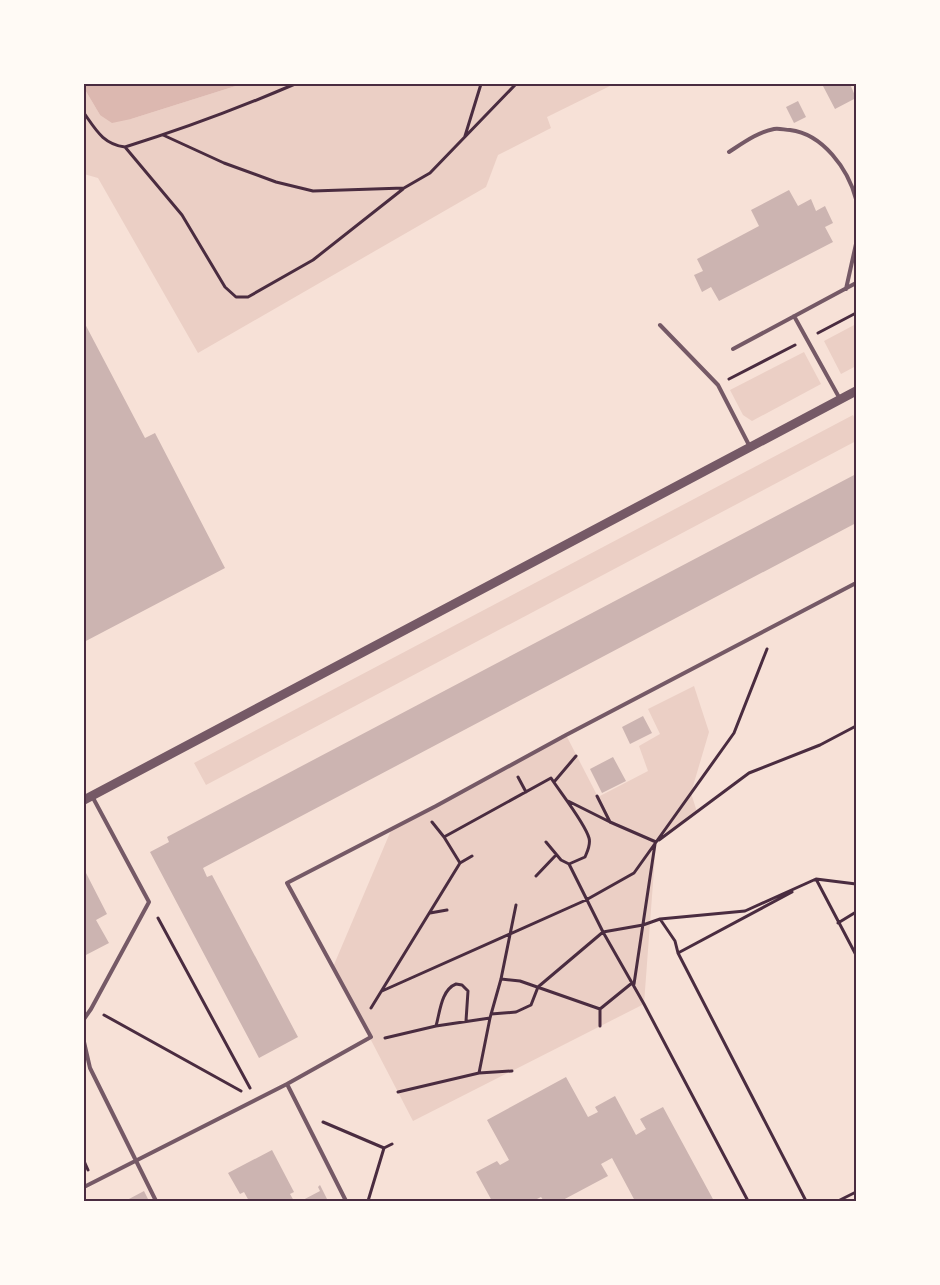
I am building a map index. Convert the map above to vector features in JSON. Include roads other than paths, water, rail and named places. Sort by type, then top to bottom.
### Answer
[{"type":"street","points":[[88,798],[840,399],[855,394]]},
{"type":"lane","points":[[730,152],[751,138],[776,128],[800,131],[820,142],[843,169],[856,199]]},
{"type":"lane","points":[[846,289],[856,244]]},
{"type":"lane","points":[[733,349],[856,283]]},
{"type":"lane","points":[[794,316],[840,399]]},
{"type":"lane","points":[[660,324],[718,385],[750,447]]},
{"type":"lane","points":[[84,1187],[287,1084],[371,1037],[287,883],[856,583]]},
{"type":"lane","points":[[84,1019],[149,902],[88,798]]},
{"type":"lane","points":[[84,1042],[90,1068],[156,1201]]},
{"type":"lane","points":[[287,1084],[346,1201]]}]
